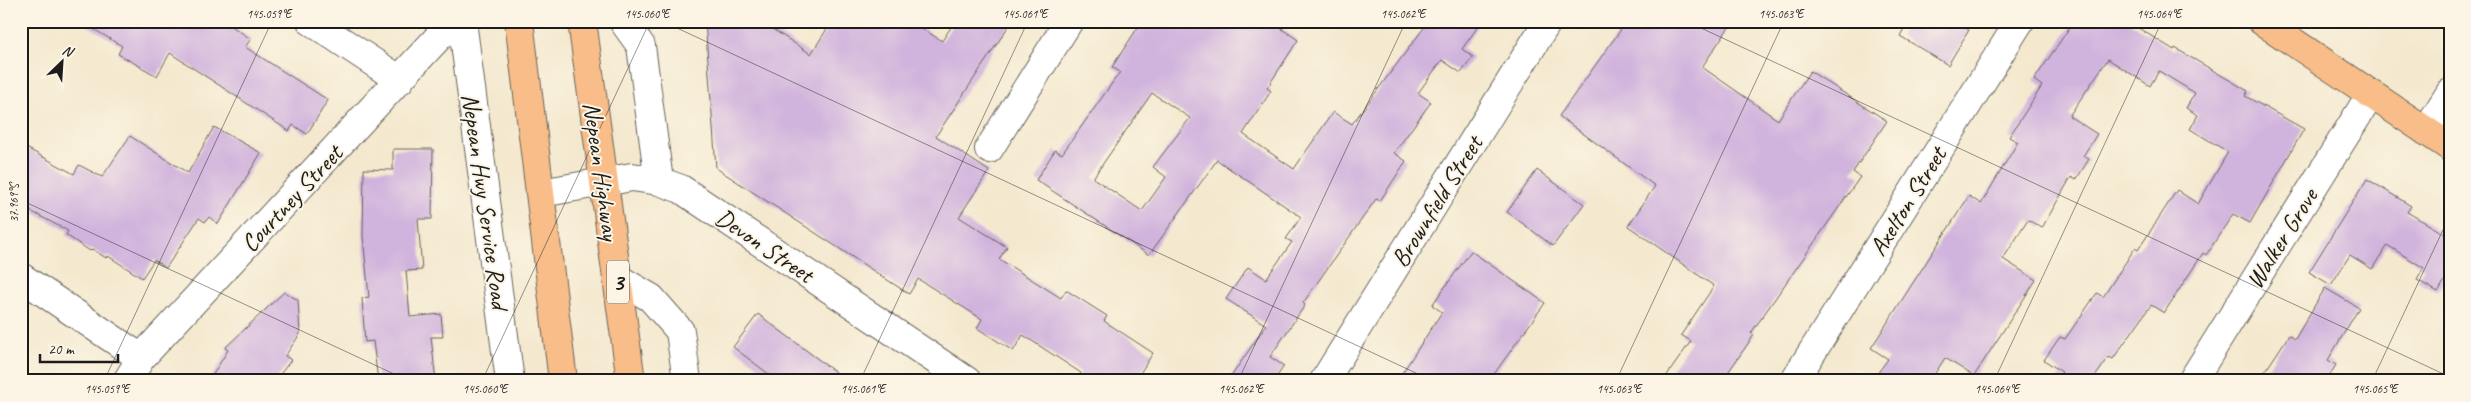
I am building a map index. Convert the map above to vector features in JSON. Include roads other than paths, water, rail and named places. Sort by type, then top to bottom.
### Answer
[{"type":"main road","points":[[518,21],[563,381]]},
{"type":"main road","name":"Nepean Highway","points":[[582,21],[602,183],[631,381]]},
{"type":"main road","points":[[2262,21],[2450,147]]},
{"type":"street","points":[[311,21],[400,80]]},
{"type":"street","points":[[624,21],[641,46],[659,181]]},
{"type":"street","points":[[990,149],[1069,21]]},
{"type":"street","name":"Brownfield Street","points":[[1324,381],[1548,21]]},
{"type":"street","name":"Axelton Street","points":[[1794,381],[2020,21]]},
{"type":"street","name":"Courtney Street","points":[[126,381],[141,358],[446,29],[462,23]]},
{"type":"street","name":"Nepean Hwy Service Road","points":[[462,23],[510,381]]},
{"type":"street","points":[[2426,131],[2450,93]]},
{"type":"street","name":"Walker Grove","points":[[2192,381],[2371,94]]},
{"type":"street","name":"Devon Street","points":[[541,193],[632,177],[659,181],[681,189],[967,381]]},
{"type":"street","points":[[21,277],[141,358]]},
{"type":"street","points":[[617,278],[651,298],[680,331],[687,381]]}]
